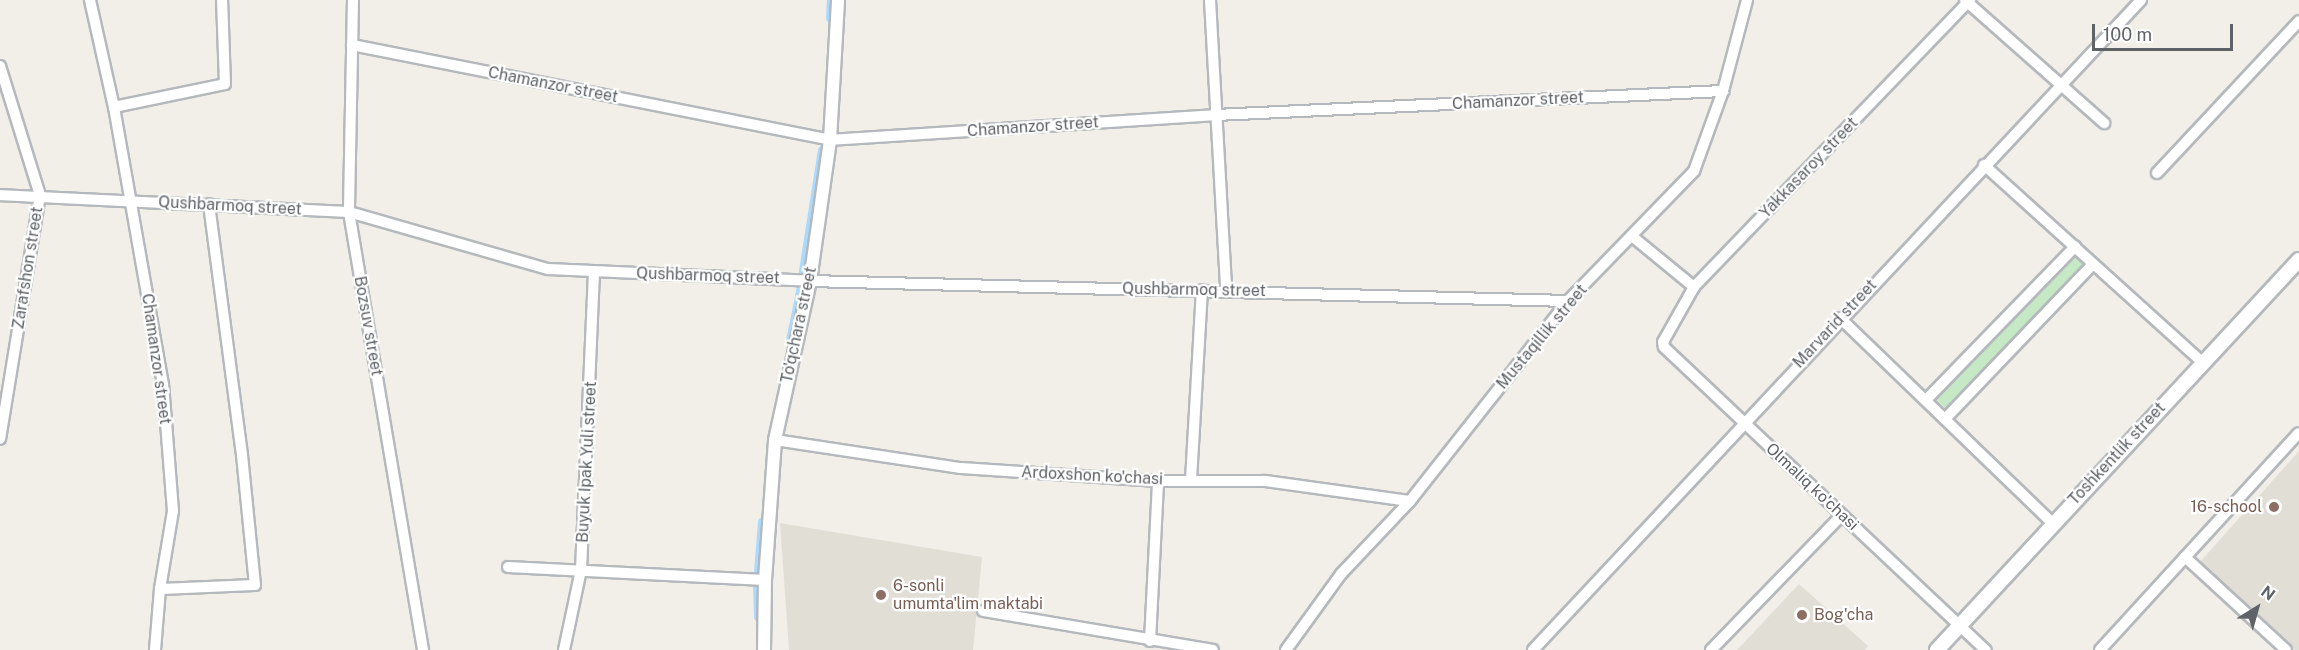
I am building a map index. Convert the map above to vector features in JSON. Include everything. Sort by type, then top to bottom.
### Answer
[{"type":"main road","name":"Toshkentlik street","points":[[1937,650],[2052,523],[2299,260]]},
{"type":"street","name":"Chamanzor street","points":[[90,0],[114,106],[163,384],[173,511],[160,589],[155,650]]},
{"type":"street","points":[[114,106],[225,84],[222,0]]},
{"type":"street","name":"Bozsuv street","points":[[353,0],[349,212],[423,650]]},
{"type":"street","name":"To'qchara street","points":[[764,650],[765,580],[775,440],[810,281],[830,140],[838,0]]},
{"type":"street","points":[[1210,0],[1226,290]]},
{"type":"street","name":"Mustaqillik street","points":[[1286,650],[1341,574],[1410,501],[1568,301],[1633,237],[1694,171],[1723,91],[1747,0]]},
{"type":"street","name":"Marvarid street","points":[[1533,650],[1840,318],[2141,0]]},
{"type":"street","points":[[1968,1],[2104,123]]},
{"type":"street","name":"Yakkasaroy street","points":[[1664,346],[1667,331],[1694,286],[1968,1]]},
{"type":"street","points":[[2157,173],[2299,21]]},
{"type":"street","name":"Chamanzor street","points":[[352,45],[830,140],[1216,116],[1723,91]]},
{"type":"street","name":"Zarafshon street","points":[[0,66],[40,195],[0,440]]},
{"type":"street","points":[[1984,165],[2203,363]]},
{"type":"street","name":"Qushbarmoq street","points":[[0,195],[40,195],[349,212],[548,269],[810,281],[1226,290],[1568,301]]},
{"type":"street","points":[[160,589],[255,585],[242,455],[209,204]]},
{"type":"street","points":[[1633,237],[1694,286]]},
{"type":"street","points":[[1926,400],[2075,247]]},
{"type":"street","points":[[1945,419],[2094,264]]},
{"type":"street","name":"Buyuk Ipak Yuli street","points":[[564,650],[581,570],[594,272]]},
{"type":"street","points":[[1191,480],[1202,290]]},
{"type":"street","points":[[1840,318],[2052,523]]},
{"type":"street","name":"Olmaliq ko'chasi","points":[[1664,346],[1986,650]]},
{"type":"street","points":[[2100,650],[2299,433]]},
{"type":"street","name":"Ardoxshon ko'chasi","points":[[775,440],[961,468],[1158,481],[1265,481],[1410,501]]},
{"type":"street","points":[[1150,641],[1158,481]]},
{"type":"street","points":[[1711,650],[1842,515]]},
{"type":"street","points":[[2185,557],[2286,650]]},
{"type":"street","points":[[508,567],[765,580]]},
{"type":"street","points":[[983,611],[1213,650]]},
{"type":"shaded area","name":"16-school","points":[[2299,451],[2299,650],[2295,650],[2200,562]]},
{"type":"shaded area","name":"6-sonli umumta'lim maktabi","points":[[780,523],[982,557],[973,650],[789,650]]},
{"type":"shaded area","name":"Bog'cha","points":[[1799,584],[1868,646],[1865,650],[1737,650]]},
{"type":"green space","points":[[2076,255],[2087,266],[1946,409],[1935,398]]},
{"type":"waterway","points":[[831,18],[832,0]]},
{"type":"waterway","points":[[804,271],[823,150]]},
{"type":"waterway","points":[[791,341],[802,287]]},
{"type":"waterway","points":[[759,572],[763,522]]},
{"type":"waterway","points":[[758,587],[759,617]]},
{"type":"place","name":"16-school","points":[[2274,507]]},
{"type":"place","name":"6-sonli umumta'lim maktabi","points":[[881,595]]},
{"type":"place","name":"Bog'cha","points":[[1802,615]]}]
